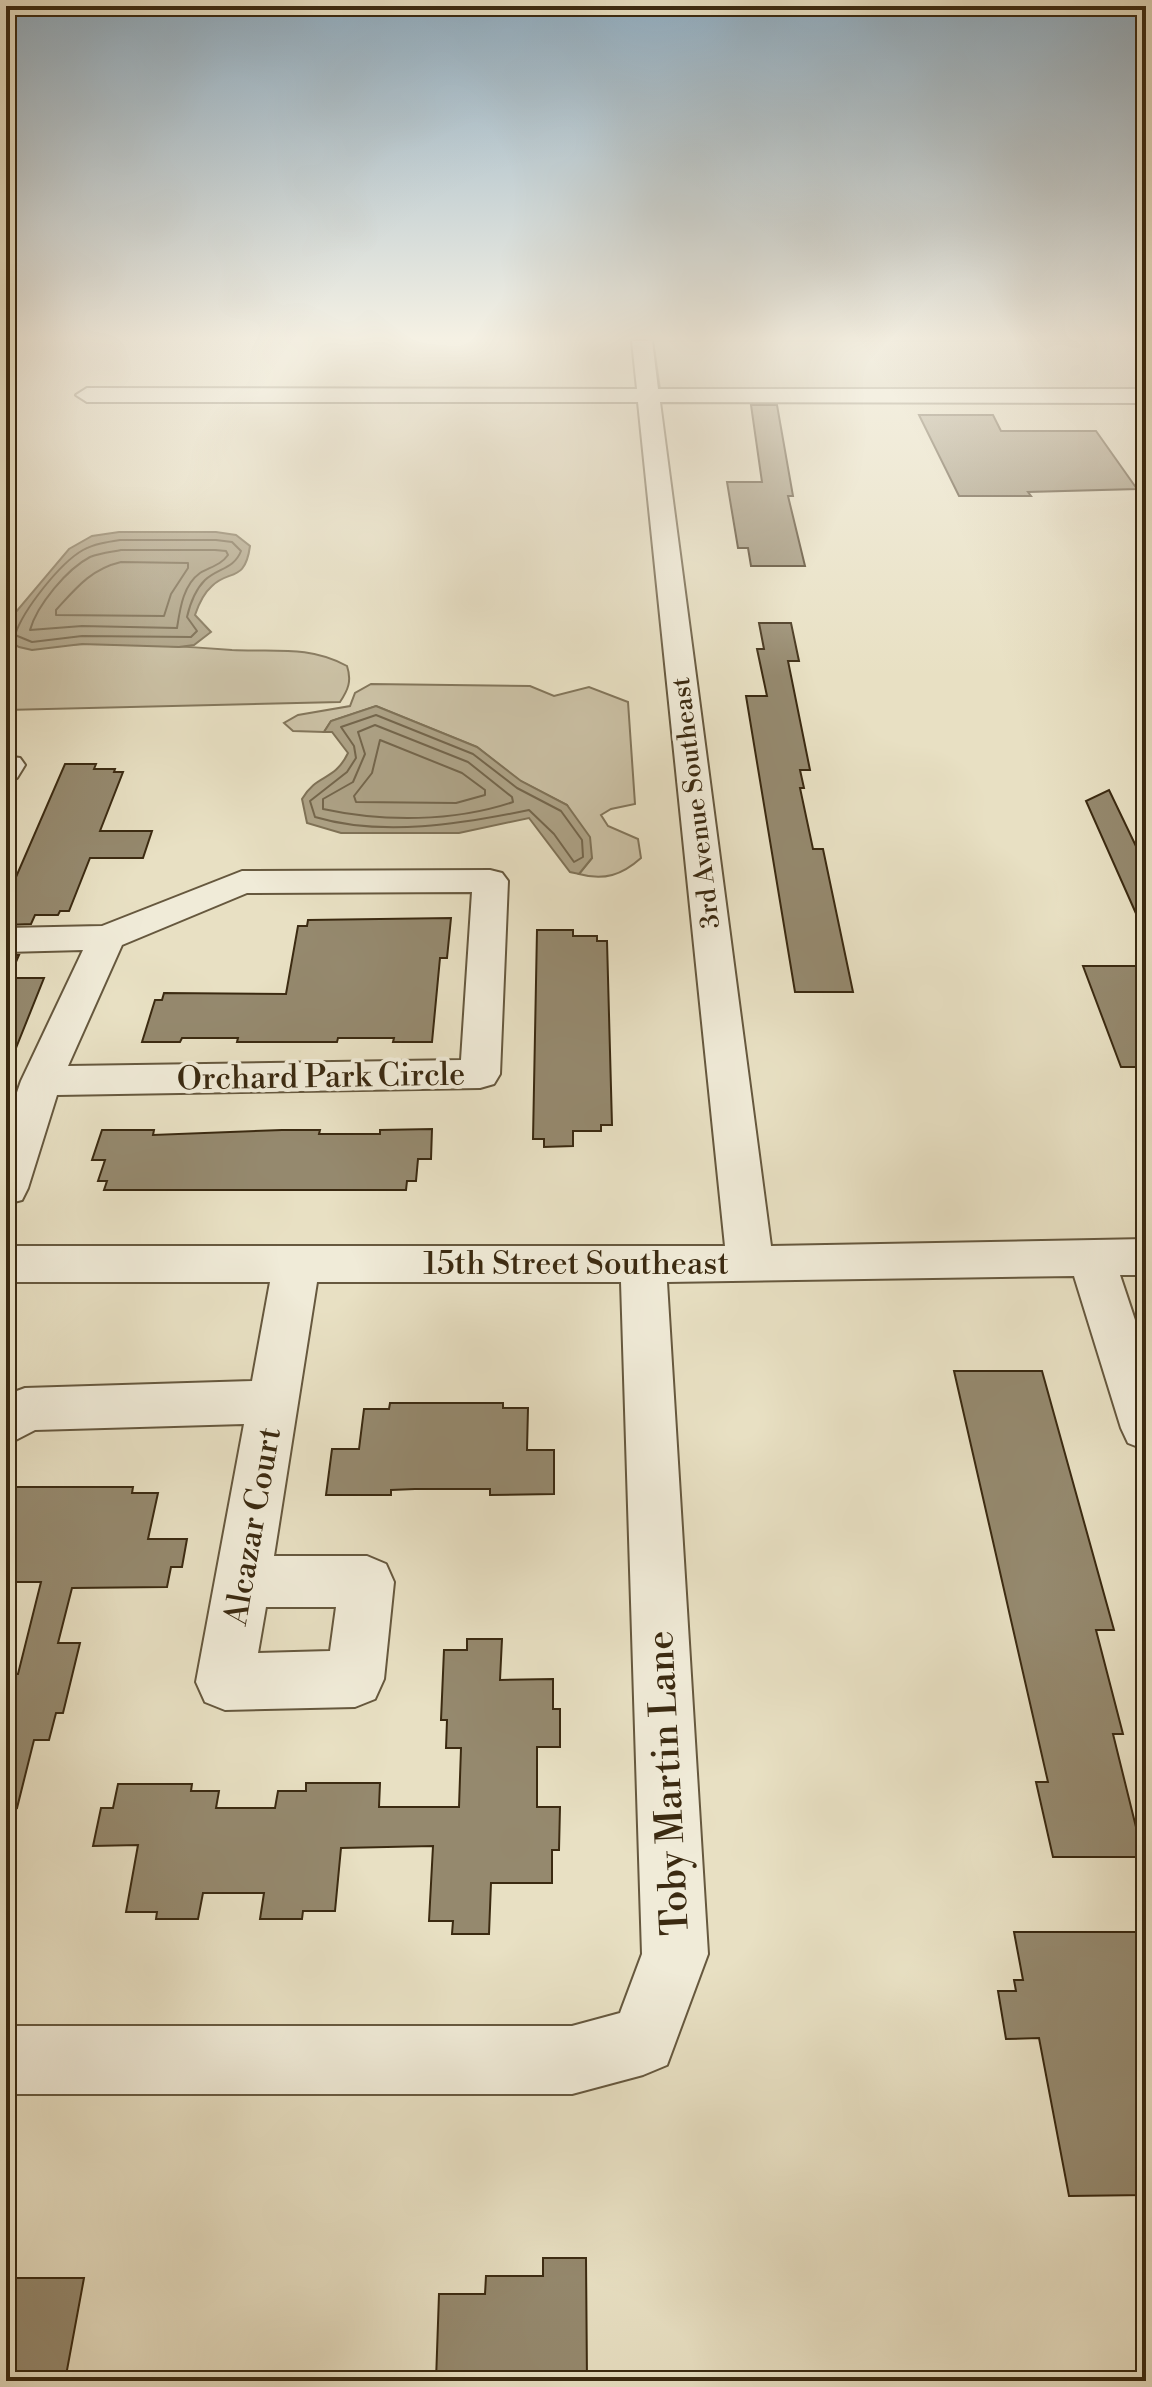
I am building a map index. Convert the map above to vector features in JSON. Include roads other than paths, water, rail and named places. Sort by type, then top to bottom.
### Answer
[{"type":"street","name":"3rd Avenue Southeast","points":[[653,452],[750,1264]]},
{"type":"street","name":"Orchard Park Circle","points":[[41,1081],[480,1074],[490,881],[242,882],[107,938]]},
{"type":"street","points":[[6,940],[107,938],[41,1081],[6,1188]]},
{"type":"street","points":[[1091,1257],[1146,1428]]},
{"type":"street","name":"15th Street Southeast","points":[[6,1264],[750,1264],[1146,1257]]},
{"type":"street","points":[[273,1402],[297,1263]]},
{"type":"street","name":"Toby Martin Lane","points":[[6,2060],[572,2060],[643,2041],[675,1954],[643,1264]]},
{"type":"street","name":"Alcazar Court","points":[[6,1423],[25,1409],[273,1402],[225,1682],[355,1679],[367,1582],[243,1581]]},
{"type":"water","points":[[119,532],[216,532],[236,535],[250,546],[248,558],[240,570],[212,586],[198,608],[195,615],[211,632],[194,645],[179,647],[82,644],[32,650],[6,639],[15,613],[69,549],[92,536]]},
{"type":"water","points":[[376,706],[477,747],[521,781],[567,805],[590,837],[592,858],[579,874],[570,872],[529,818],[459,833],[341,833],[307,823],[302,799],[314,785],[337,769],[348,753],[332,732],[324,732],[331,721]]}]
